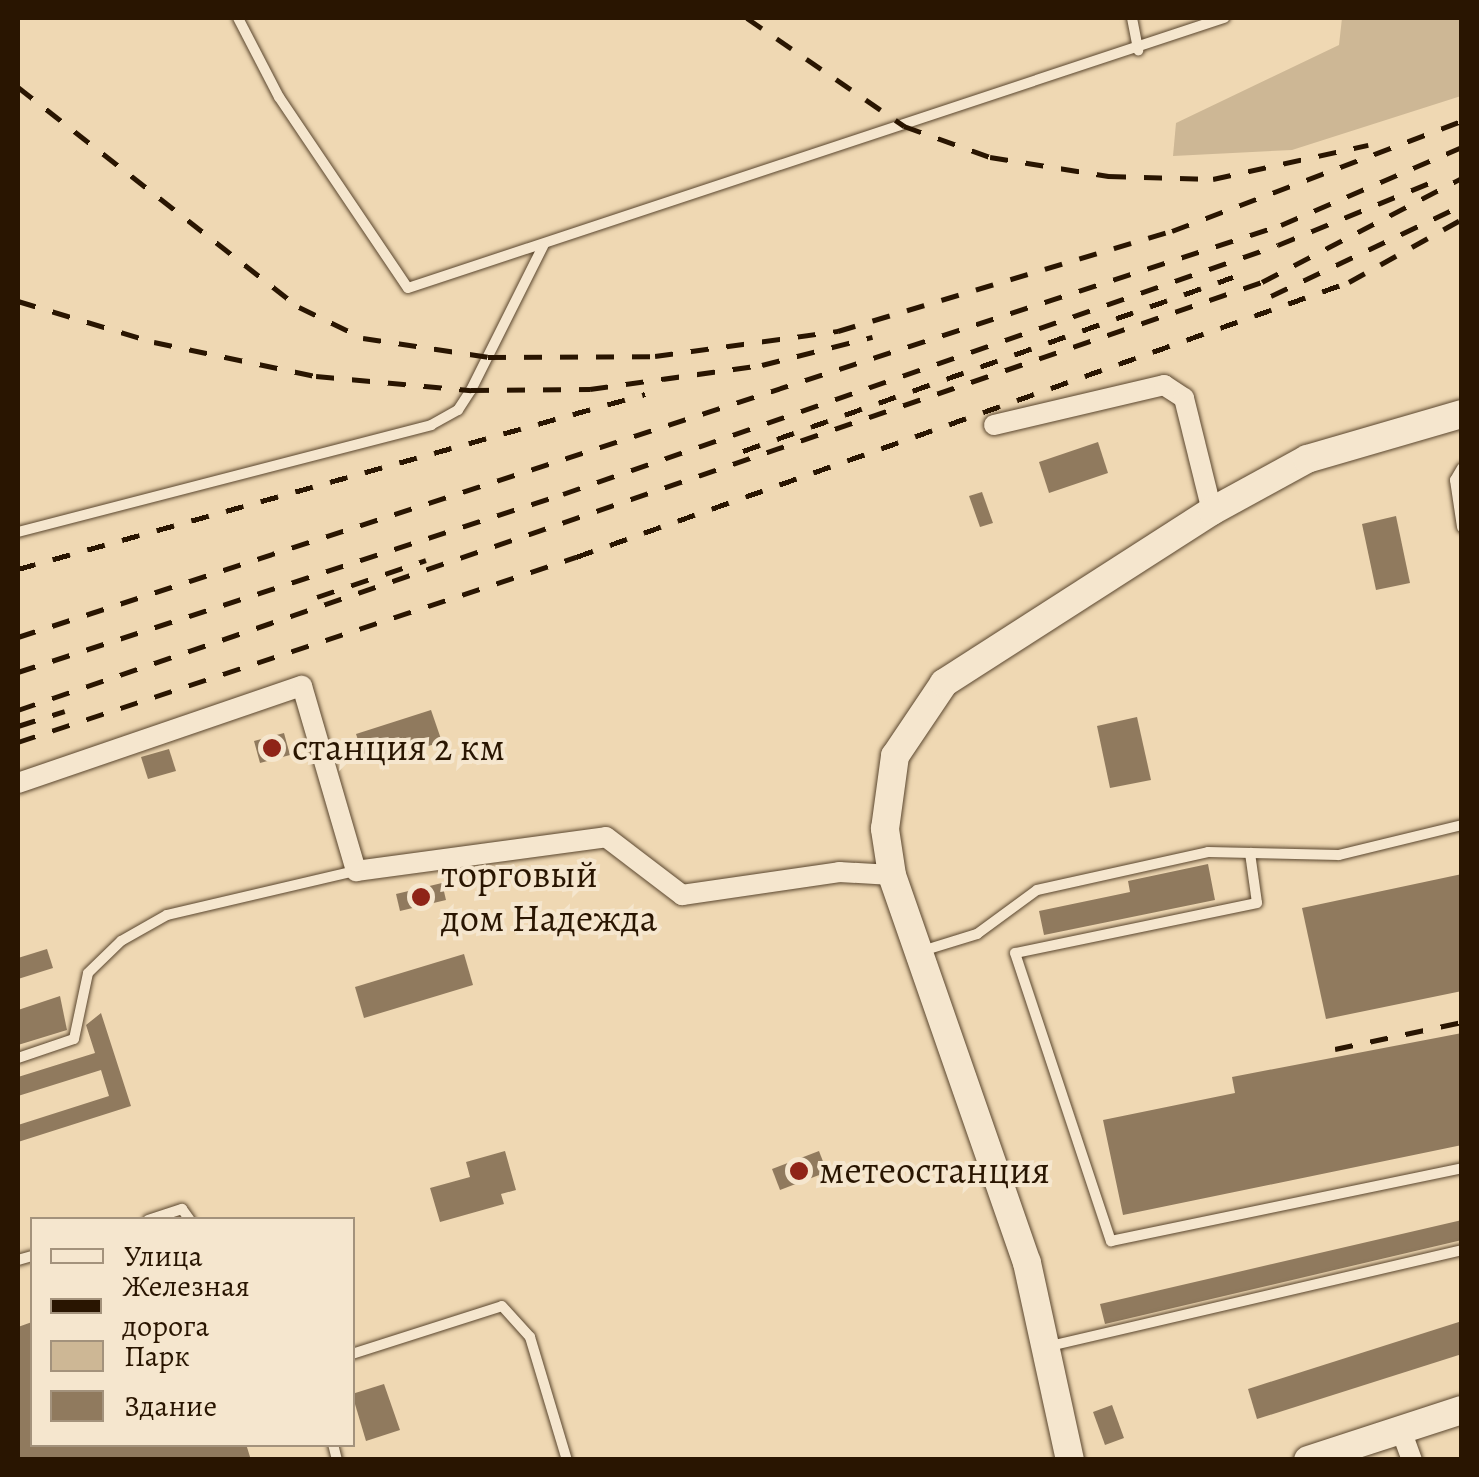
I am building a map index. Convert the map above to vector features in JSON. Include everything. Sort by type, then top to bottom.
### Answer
[{"type":"main road","points":[[1070,1460],[1050,1346],[892,874],[886,783],[927,701],[963,668],[1212,511],[1307,459],[1462,414]]},
{"type":"main road","points":[[1308,1460],[1462,1410]]},
{"type":"street","points":[[994,425],[1164,385],[1184,398],[1212,511]]},
{"type":"street","points":[[18,783],[302,686],[356,871],[606,837],[682,895],[839,872],[892,874]]},
{"type":"street","points":[[1402,1430],[1412,1460]]},
{"type":"lane","points":[[238,18],[279,97],[408,288],[1138,50],[1224,18]]},
{"type":"lane","points":[[1132,18],[1138,50]]},
{"type":"lane","points":[[18,532],[431,425],[458,410],[471,390],[544,244]]},
{"type":"lane","points":[[1462,468],[1455,480],[1462,527]]},
{"type":"lane","points":[[916,953],[976,934],[1037,890],[1208,852],[1340,855],[1462,825]]},
{"type":"lane","points":[[1250,853],[1257,903],[1016,953],[1111,1242],[1462,1168]]},
{"type":"lane","points":[[18,1058],[74,1039],[88,973],[136,932],[167,916],[356,871]]},
{"type":"lane","points":[[157,1217],[182,1209],[188,1217]]},
{"type":"lane","points":[[1050,1346],[1462,1250]]},
{"type":"lane","points":[[355,1353],[502,1306],[530,1337],[567,1460]]},
{"type":"green space","points":[[1342,18],[1461,18],[1461,96],[1292,150],[1173,156],[1176,123],[1339,45]]},
{"type":"building","points":[[1098,442],[1108,473],[1049,493],[1039,462]]},
{"type":"building","points":[[982,492],[993,523],[980,527],[969,496]]},
{"type":"building","points":[[1396,516],[1410,583],[1376,590],[1362,524]]},
{"type":"building","points":[[431,710],[442,742],[366,764],[356,734]]},
{"type":"building","points":[[1137,717],[1151,780],[1110,788],[1097,726]]},
{"type":"building","name":"станция 2 км","points":[[284,733],[290,755],[260,763],[254,741]]},
{"type":"building","points":[[169,749],[176,771],[148,779],[141,757]]},
{"type":"building","points":[[1208,864],[1215,900],[1044,935],[1039,911],[1130,892],[1128,881]]},
{"type":"building","points":[[1462,874],[1462,991],[1326,1019],[1302,908]]},
{"type":"building","name":"торговый дом Надежда","points":[[442,883],[446,900],[400,911],[396,894]]},
{"type":"building","points":[[47,949],[53,968],[18,979],[18,958]]},
{"type":"building","points":[[464,954],[473,985],[364,1018],[355,987]]},
{"type":"building","points":[[60,996],[67,1030],[18,1045],[18,1010]]},
{"type":"building","points":[[101,1013],[131,1106],[18,1142],[18,1125],[109,1096],[101,1070],[18,1096],[18,1077],[95,1053],[86,1025]]},
{"type":"building","points":[[1462,1033],[1462,1145],[1123,1215],[1103,1120],[1235,1093],[1232,1077]]},
{"type":"building","points":[[505,1151],[516,1190],[501,1194],[504,1204],[440,1222],[430,1188],[470,1177],[466,1162]]},
{"type":"building","name":"метеостанция","points":[[819,1151],[827,1172],[780,1190],[772,1169]]},
{"type":"building","points":[[1462,1220],[1462,1240],[1105,1324],[1100,1304]]},
{"type":"building","points":[[1462,1321],[1462,1354],[1257,1419],[1248,1389]]},
{"type":"building","points":[[30,1323],[30,1447],[247,1447],[251,1460],[18,1460],[18,1327]]},
{"type":"building","points":[[384,1384],[400,1430],[366,1441],[355,1393]]},
{"type":"building","points":[[1112,1405],[1124,1438],[1105,1445],[1093,1412]]},
{"type":"railway","points":[[747,18],[904,126],[990,157],[1108,176],[1213,179],[1368,145]]},
{"type":"railway","points":[[18,87],[299,307],[363,338],[488,357],[655,356],[838,331],[1172,231],[1462,121]]},
{"type":"railway","points":[[18,637],[1281,225],[1462,147]]},
{"type":"railway","points":[[18,710],[1262,282],[1462,178]]},
{"type":"railway","points":[[18,672],[563,494],[1278,245],[1434,181]]},
{"type":"railway","points":[[1271,296],[1456,208]]},
{"type":"railway","points":[[18,742],[576,557],[1349,282],[1462,219]]},
{"type":"railway","points":[[743,451],[1233,277]]},
{"type":"railway","points":[[18,301],[154,342],[316,376],[471,390],[590,389],[762,365],[872,337]]},
{"type":"railway","points":[[18,569],[645,394]]},
{"type":"railway","points":[[317,597],[426,560]]},
{"type":"railway","points":[[18,726],[65,711]]},
{"type":"railway","points":[[1335,1049],[1462,1022]]},
{"type":"place","name":"станция 2 км","points":[[272,748]]},
{"type":"place","name":"торговый дом Надежда","points":[[421,897]]},
{"type":"place","name":"метеостанция","points":[[799,1171]]}]
